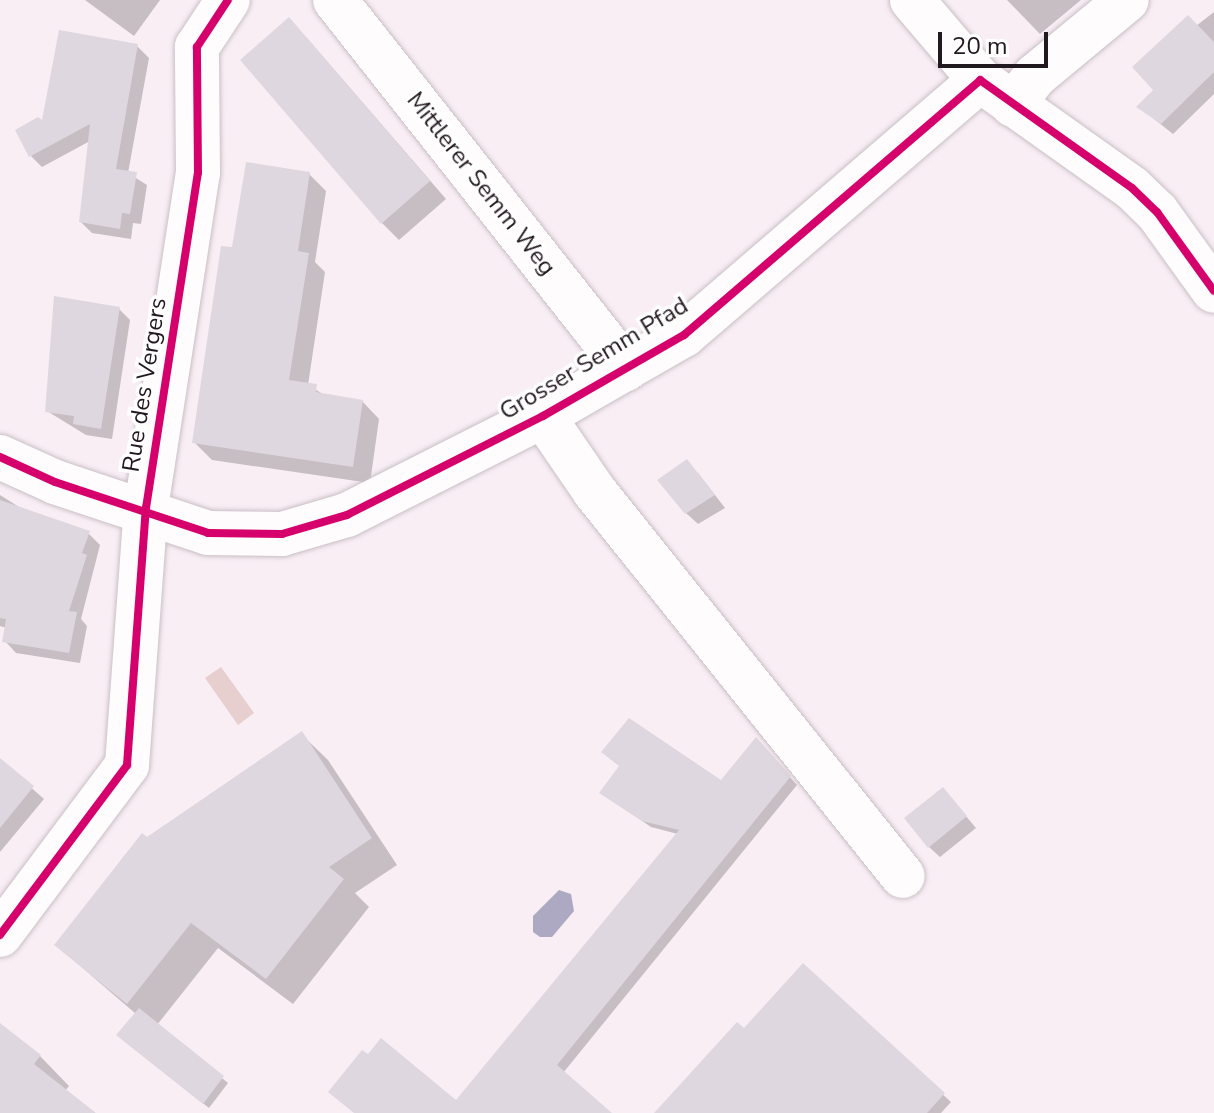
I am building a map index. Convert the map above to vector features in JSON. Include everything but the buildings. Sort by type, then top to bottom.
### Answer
[{"type":"street","name":"Rue des Vergers","points":[[0,935],[127,765],[146,508],[198,173],[197,47],[228,0]]},
{"type":"street","name":"Mittlerer Semm Weg","points":[[335,0],[626,369]]},
{"type":"street","points":[[912,0],[996,92],[1132,188],[1157,212],[1214,291]]},
{"type":"street","name":"Grosser Semm Pfad","points":[[0,457],[55,482],[146,508],[208,533],[282,534],[347,515],[543,416],[684,335],[996,92],[1035,76],[1127,0]]},
{"type":"street","name":"Grosser Semm Pfad","points":[[543,416],[595,492],[903,876]]},
{"type":"shaded area","points":[[221,667],[254,713],[238,725],[205,678]]},
{"type":"shaded area","points":[[559,890],[571,894],[574,911],[552,937],[540,937],[533,932],[533,916]]},
{"type":"cycle path","points":[[0,935],[127,765],[146,508],[198,173],[197,47],[228,0]]},
{"type":"cycle path","points":[[0,457],[55,482],[208,533],[282,534],[347,515],[543,416],[684,335],[980,80],[1132,188],[1157,212],[1214,291]]}]
